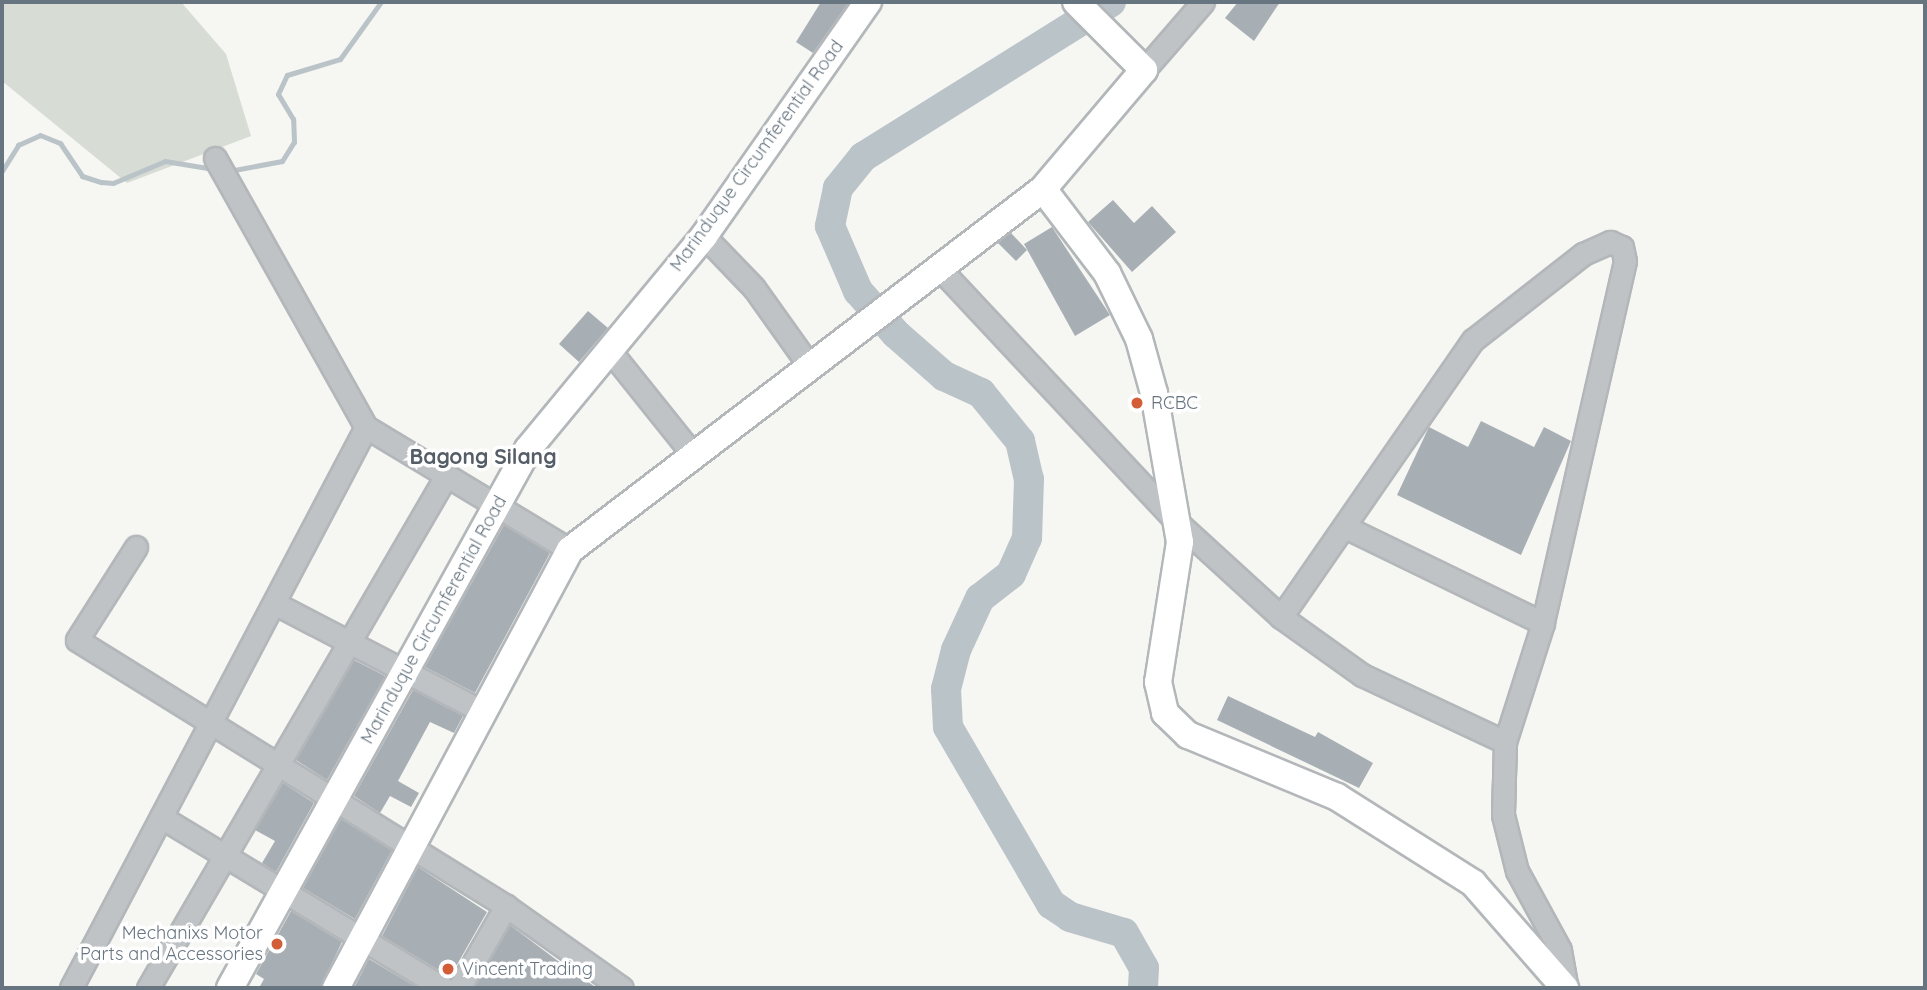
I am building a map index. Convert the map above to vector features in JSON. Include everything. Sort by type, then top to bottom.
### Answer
[{"type":"main road","name":"Marinduque Circumferential Road","points":[[230,988],[528,449],[704,236],[868,2]]},
{"type":"main road","points":[[336,988],[569,550],[904,298],[1043,188],[1144,70],[1076,2]]},
{"type":"main road","points":[[1043,188],[1107,273],[1139,339],[1180,542],[1158,682],[1164,713],[1188,734],[1337,797],[1473,883],[1566,988]]},
{"type":"street","points":[[1144,70],[1203,2]]},
{"type":"street","points":[[215,158],[366,428],[569,550]]},
{"type":"street","points":[[704,236],[754,288],[811,369]]},
{"type":"street","points":[[1281,617],[1347,528],[1473,340],[1583,254],[1610,242],[1622,247],[1625,261],[1544,622],[1505,742],[1503,815],[1517,871],[1560,950],[1566,988]]},
{"type":"street","points":[[940,270],[1177,522],[1281,617],[1362,675],[1505,742]]},
{"type":"street","points":[[610,351],[694,456]]},
{"type":"street","points":[[71,988],[366,428]]},
{"type":"street","points":[[148,988],[446,476]]},
{"type":"street","points":[[1347,528],[1544,622]]},
{"type":"street","points":[[136,547],[77,640],[410,849],[506,906],[608,985]]},
{"type":"street","points":[[274,603],[484,712]]},
{"type":"street","points":[[162,817],[443,988]]},
{"type":"street","points":[[459,988],[506,906]]},
{"type":"shaded area","points":[[2,2],[181,2],[226,54],[251,136],[127,183],[2,81]]},
{"type":"building","points":[[821,2],[849,2],[813,53],[796,42]]},
{"type":"building","points":[[1238,2],[1280,2],[1254,41],[1225,18]]},
{"type":"building","points":[[1113,200],[1134,223],[1152,206],[1176,232],[1132,272],[1088,222]]},
{"type":"building","points":[[1052,227],[1110,315],[1075,336],[1024,244]]},
{"type":"building","points":[[1011,233],[1027,250],[1016,261],[998,243]]},
{"type":"building","points":[[588,311],[608,328],[579,362],[559,344]]},
{"type":"building","points":[[1481,421],[1534,447],[1544,427],[1571,441],[1521,555],[1397,495],[1429,427],[1468,447]]},
{"type":"building","points":[[504,525],[550,553],[475,693],[425,667]]},
{"type":"building","points":[[354,660],[385,676],[327,780],[296,760]]},
{"type":"building","points":[[413,690],[463,716],[454,733],[430,722],[398,781],[419,793],[411,807],[390,796],[380,813],[354,796]]},
{"type":"building","points":[[1228,696],[1315,737],[1318,732],[1373,763],[1359,788],[1217,720]]},
{"type":"building","points":[[283,783],[314,803],[276,872],[262,863],[275,841],[255,830]]},
{"type":"building","points":[[341,819],[392,850],[355,919],[303,888]]},
{"type":"building","points":[[418,867],[487,912],[450,977],[382,936]]},
{"type":"building","points":[[291,911],[342,942],[320,988],[259,988],[264,979],[256,974]]},
{"type":"building","points":[[510,925],[570,970],[597,988],[474,988]]},
{"type":"building","points":[[369,959],[418,988],[354,988]]},
{"type":"waterway","points":[[229,171],[282,161],[294,142],[293,119],[278,94],[287,75],[340,59],[381,2]]},
{"type":"waterway","points":[[1111,2],[863,157],[838,188],[830,226],[858,291],[896,334],[944,376],[981,393],[1020,441],[1029,479],[1027,538],[1011,574],[980,598],[956,650],[946,689],[948,727],[1051,904],[1070,917],[1124,933],[1144,968],[1143,988]]},
{"type":"waterway","points":[[2,171],[18,145],[40,135],[60,143],[82,176],[101,182],[113,183],[165,161],[213,169]]},
{"type":"place","name":"RCBC","points":[[1137,403]]},
{"type":"place","name":"Mechanixs Motor Parts and Accessories","points":[[277,944]]},
{"type":"place","name":"Vincent Trading","points":[[448,969]]},
{"type":"district","name":"Bagong Silang","points":[[483,456]]}]
